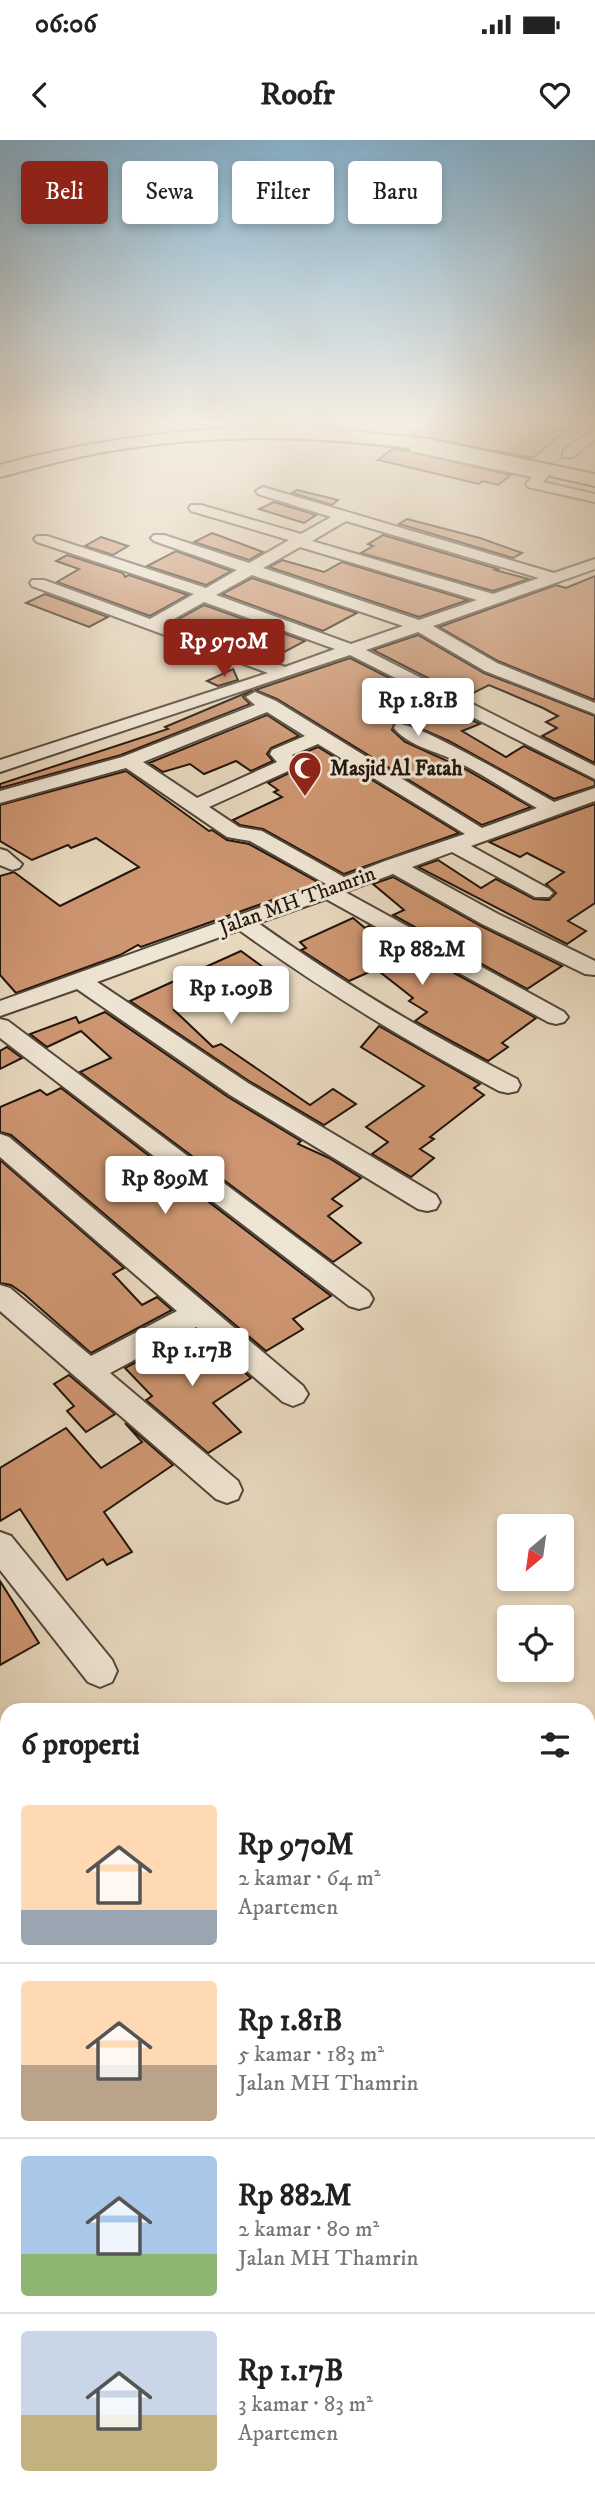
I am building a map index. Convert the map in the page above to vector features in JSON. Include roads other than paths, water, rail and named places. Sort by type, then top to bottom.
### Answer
[{"type":"street","points":[[277,533],[494,600]]},
{"type":"street","points":[[151,625],[312,533]]},
{"type":"street","points":[[402,533],[558,579]]},
{"type":"street","points":[[159,538],[420,626],[491,667],[595,709]]},
{"type":"street","points":[[42,539],[205,594],[353,650],[595,773]]},
{"type":"street","points":[[0,766],[353,650],[595,564]]},
{"type":"street","points":[[38,583],[283,672]]},
{"type":"street","points":[[241,688],[480,835]]},
{"type":"street","points":[[0,797],[129,761],[270,705]]},
{"type":"street","points":[[403,727],[424,741],[462,757],[552,809]]},
{"type":"street","points":[[196,806],[290,762],[279,754],[320,736]]},
{"type":"street","points":[[129,761],[234,833],[255,835],[333,887],[556,1017]]},
{"type":"street","name":"Jalan MH Thamrin","points":[[0,1009],[392,865],[595,794]]},
{"type":"street","points":[[452,844],[542,892]]},
{"type":"street","points":[[392,865],[489,919],[593,969]]},
{"type":"street","points":[[240,921],[326,982],[418,1038],[508,1085]]},
{"type":"street","points":[[79,980],[239,1089],[427,1202]]},
{"type":"street","points":[[0,1026],[359,1299]]},
{"type":"street","points":[[0,1143],[293,1394]]},
{"type":"street","points":[[0,1295],[227,1490]]},
{"type":"street","points":[[90,1370],[197,1313]]},
{"type":"street","points":[[0,1546],[100,1671]]},
{"type":"place","name":"Masjid Al Fatah","points":[[305,798]]}]
